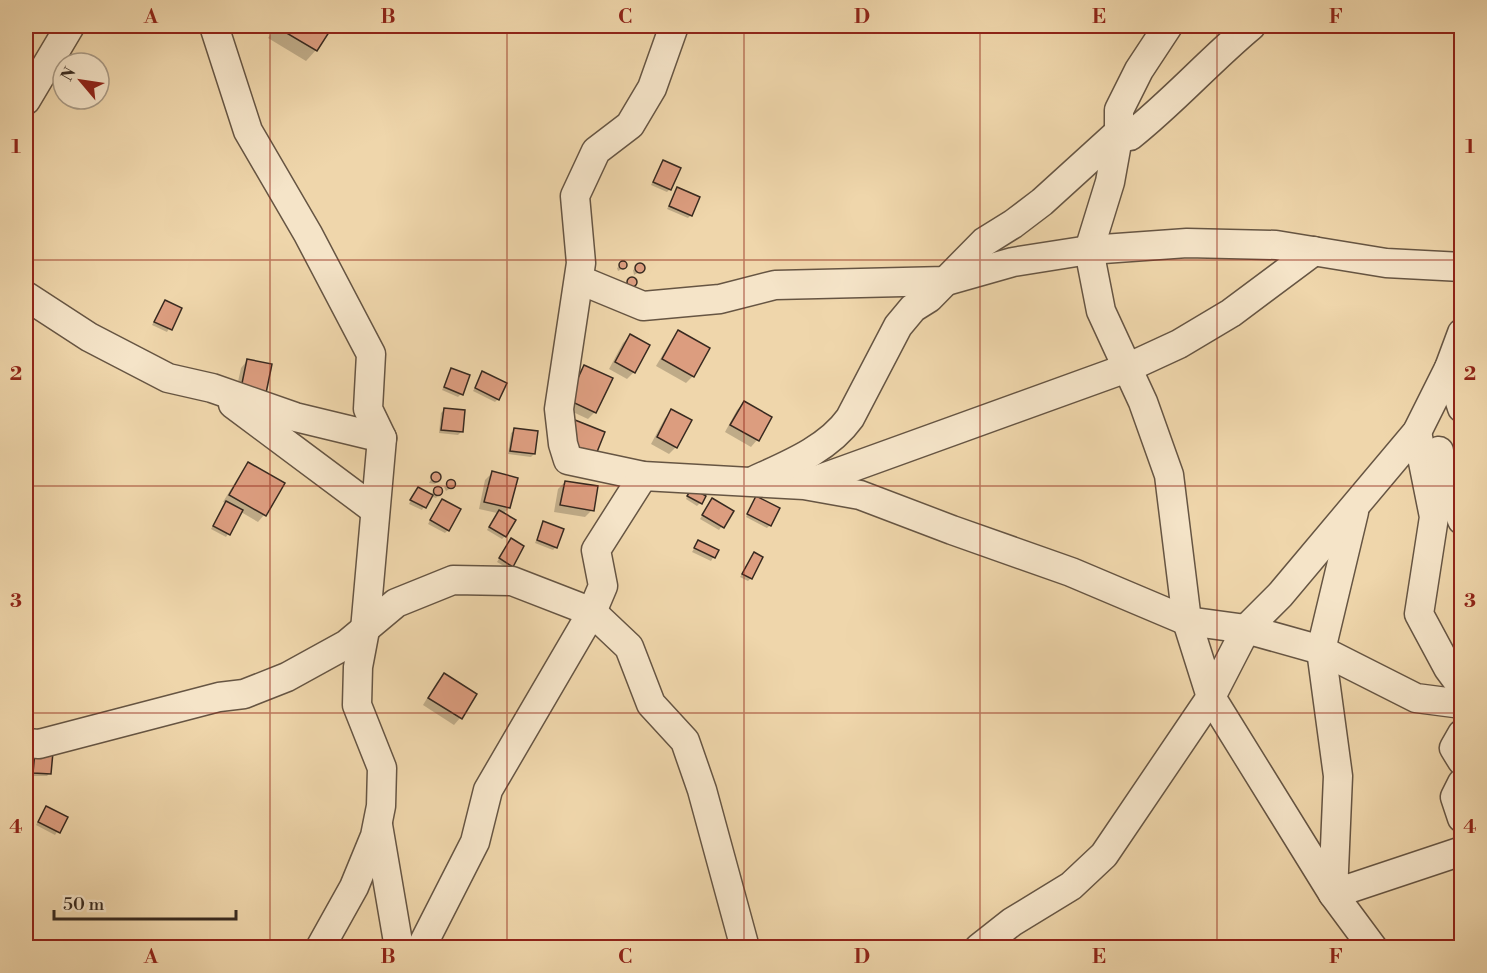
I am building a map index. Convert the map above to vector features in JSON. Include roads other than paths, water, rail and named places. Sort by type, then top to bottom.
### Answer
[{"type":"street","points":[[26,100],[70,26]]},
{"type":"street","points":[[214,26],[248,131],[308,234],[370,354],[368,409],[382,438],[365,630],[358,666],[357,705],[382,768],[381,806],[375,836],[354,887],[320,948]]},
{"type":"street","points":[[674,26],[652,88],[630,125],[596,151],[575,196],[581,263],[580,280],[559,408],[563,444],[568,460],[643,476],[804,485],[860,495],[1071,572],[1187,621],[1246,629],[1321,650],[1416,698],[1461,704]]},
{"type":"street","points":[[1168,26],[1140,70],[1119,110],[1119,132],[1110,182],[1089,250],[1101,311],[1143,402],[1169,475],[1187,621],[1211,697],[1332,894],[1373,948]]},
{"type":"street","points":[[1119,132],[1130,136],[1159,113],[1251,26]]},
{"type":"street","points":[[751,482],[792,463],[841,431],[898,326],[913,308],[929,298],[984,242],[1042,202],[1119,132]]},
{"type":"street","points":[[580,280],[643,306],[720,299],[775,285],[946,281],[1013,262],[1089,250],[1187,243],[1276,245],[1386,263],[1461,267]]},
{"type":"street","points":[[804,485],[1127,368],[1179,344],[1232,313],[1314,251]]},
{"type":"street","points":[[27,299],[89,337],[168,378],[212,388],[295,417],[382,438]]},
{"type":"street","points":[[980,948],[1012,922],[1071,886],[1104,855],[1211,697],[1246,629],[1280,595],[1417,432],[1449,368],[1461,333]]},
{"type":"street","points":[[1449,368],[1461,408]]},
{"type":"street","points":[[212,388],[375,510]]},
{"type":"street","points":[[1431,405],[1441,467],[1461,520]]},
{"type":"street","points":[[1416,698],[1457,670],[1419,614],[1434,517],[1417,432]]},
{"type":"street","points":[[421,948],[474,842],[488,790],[592,612],[603,586],[596,550],[643,476]]},
{"type":"street","points":[[1332,894],[1338,776],[1321,650],[1355,507]]},
{"type":"street","points":[[26,743],[39,744],[219,697],[244,694],[287,677],[347,644],[396,603],[453,580],[512,581],[592,612],[629,647],[651,704],[685,741],[702,790],[745,948]]},
{"type":"street","points":[[1461,734],[1454,748],[1461,761]]},
{"type":"street","points":[[1461,783],[1455,797],[1461,818]]},
{"type":"street","points":[[377,823],[399,948]]},
{"type":"street","points":[[1332,894],[1461,851]]},
{"type":"street","points":[[342,909],[344,948]]}]
